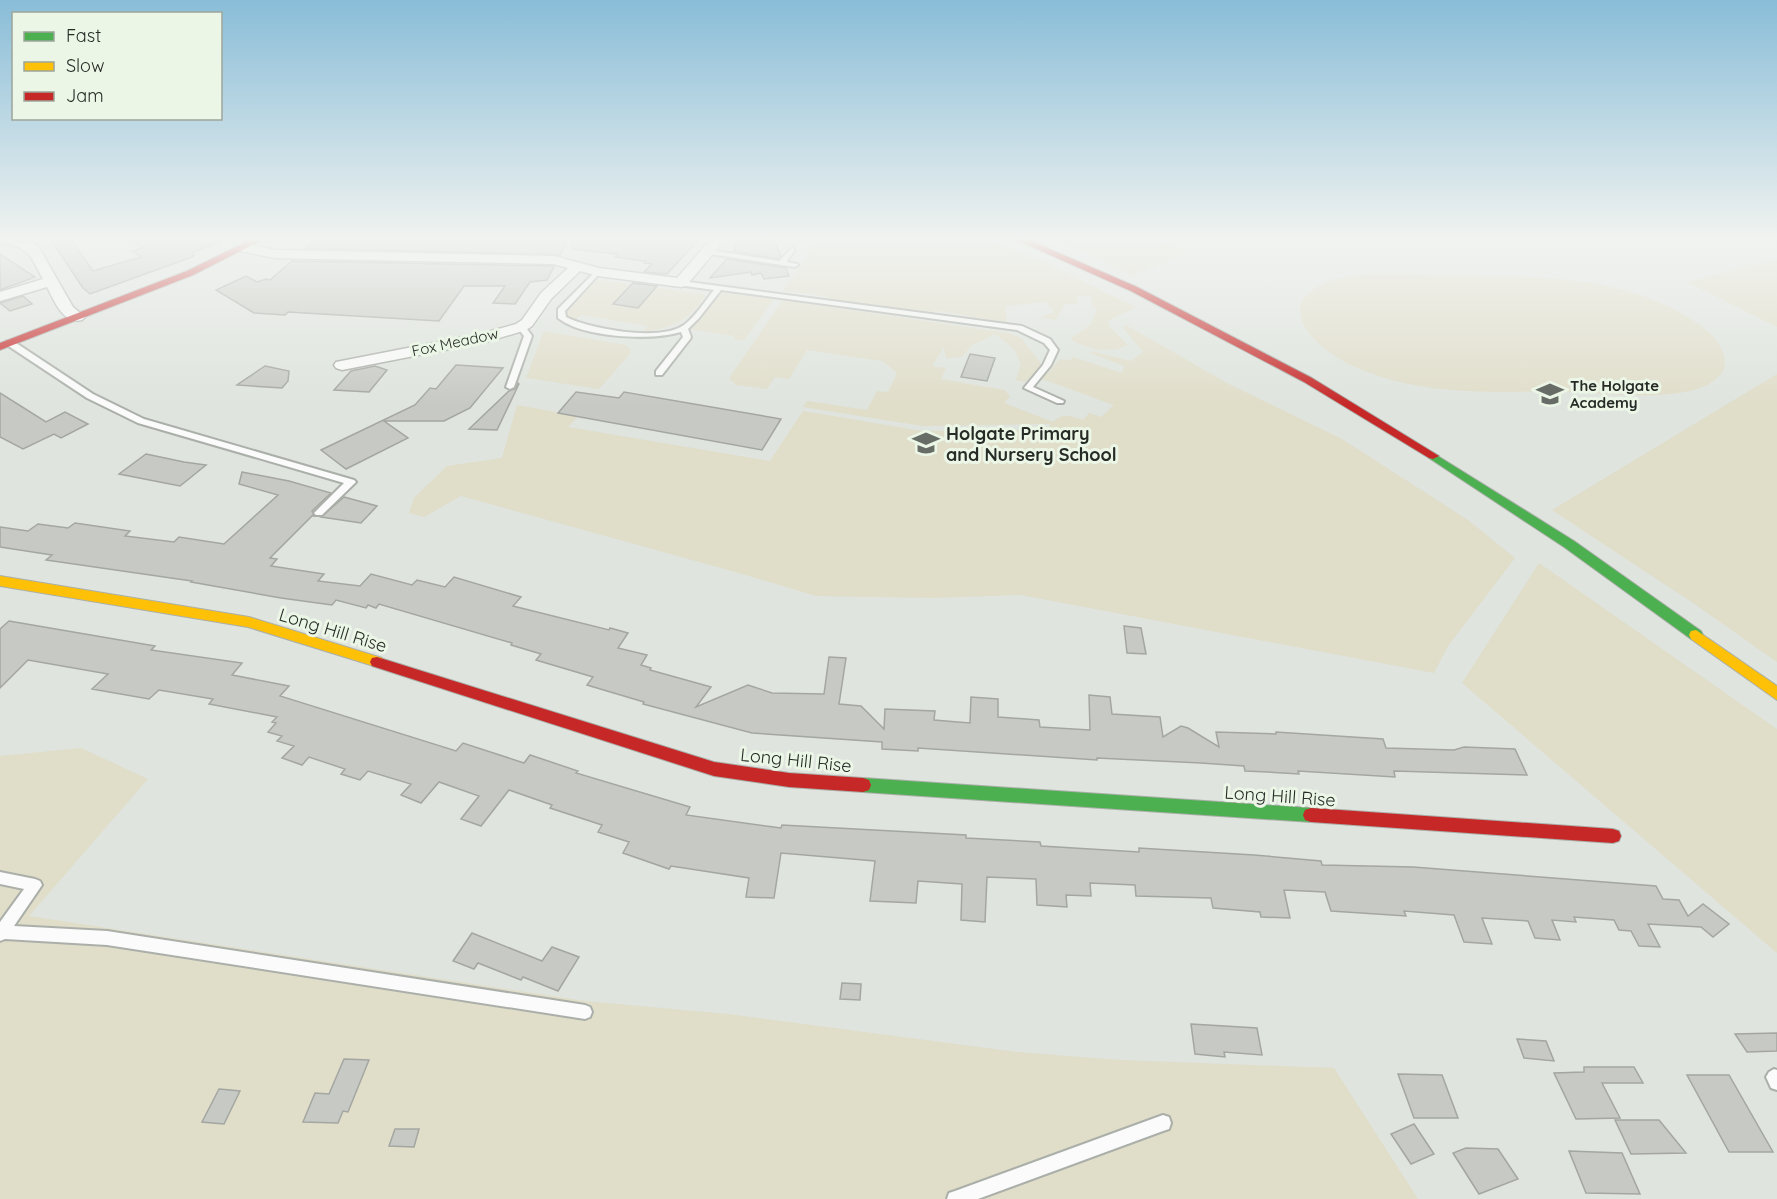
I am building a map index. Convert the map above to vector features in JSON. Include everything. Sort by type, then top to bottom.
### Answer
[{"type":"street","points":[[58,293],[67,310],[77,317]]},
{"type":"street","points":[[5,345],[139,293]]},
{"type":"street","name":"Fox Meadow","points":[[342,365],[486,337],[521,327],[527,323],[549,293]]},
{"type":"street","points":[[1142,293],[1308,380],[1444,463],[1569,544],[1777,694]]},
{"type":"street","name":"Long Hill Rise","points":[[0,581],[249,622],[714,769],[789,780],[1613,836]]},
{"type":"lane","points":[[578,293],[561,311],[562,318],[572,325],[642,336],[684,329],[715,293]]},
{"type":"lane","points":[[756,293],[1019,328],[1047,341],[1054,350],[1042,372],[1028,388],[1060,401]]},
{"type":"lane","points":[[510,387],[528,336],[521,327]]},
{"type":"lane","points":[[659,373],[687,337],[684,329]]},
{"type":"lane","points":[[5,345],[90,396],[141,421],[351,482],[319,513]]},
{"type":"lane","points":[[0,878],[35,885],[2,933]]},
{"type":"lane","points":[[2,933],[107,938],[585,1012]]},
{"type":"lane","points":[[955,1199],[1163,1123]]},
{"type":"shaded area","points":[[582,293],[705,294],[699,305],[686,318],[662,328],[643,332],[648,326],[581,315],[574,321],[566,317],[564,311]]},
{"type":"shaded area","points":[[733,293],[774,299],[744,340],[734,339],[735,336],[689,329],[718,294]]},
{"type":"shaded area","points":[[801,293],[1107,293],[1136,307],[1108,321],[1109,326],[1128,345],[1107,350],[1083,345],[1070,339],[1091,324],[1097,308],[1093,306],[1090,296],[1077,296],[1078,304],[1065,304],[1056,320],[1040,318],[1054,312],[1046,302],[1005,306],[1007,323],[941,311],[935,313],[837,301],[820,295]]},
{"type":"shaded area","points":[[1310,293],[1633,293],[1677,311],[1706,329],[1722,350],[1724,370],[1716,379],[1702,387],[1685,392],[1656,395],[1460,391],[1425,387],[1369,373],[1328,351],[1307,330],[1301,319],[1300,307]]},
{"type":"shaded area","points":[[1709,293],[1777,293],[1777,327]]},
{"type":"shaded area","name":"Holgate Primary and Nursery School","points":[[783,300],[1008,333],[1021,338],[1043,366],[1025,382],[1016,380],[1021,364],[1014,349],[995,334],[971,346],[962,357],[946,358],[944,347],[932,366],[946,368],[941,379],[1005,390],[1010,397],[1004,403],[1053,422],[1063,416],[1083,420],[1089,413],[1101,417],[1114,405],[1042,379],[1060,359],[1070,360],[1073,357],[1122,373],[1124,366],[1090,353],[1091,351],[1131,361],[1143,352],[1123,328],[1126,325],[1227,383],[1342,439],[1468,520],[1515,558],[1448,646],[1434,673],[1021,595],[933,598],[816,596],[461,496],[424,517],[409,513],[414,498],[447,466],[502,458],[517,405],[578,416],[568,427],[770,461],[803,411],[922,431],[1048,430],[1050,424],[923,426],[803,407],[807,401],[867,410],[877,391],[888,392],[897,373],[882,361],[807,350],[789,379],[775,377],[767,389],[736,385],[729,378]]},
{"type":"shaded area","points":[[544,331],[626,345],[631,350],[599,389],[526,378]]},
{"type":"shaded area","points":[[1777,374],[1777,662],[1693,603],[1552,510]]},
{"type":"shaded area","points":[[1539,563],[1777,729],[1777,953],[1462,683]]},
{"type":"shaded area","points":[[81,748],[148,779],[29,916],[585,1001],[728,1014],[1017,1052],[1120,1060],[1334,1068],[1418,1199],[0,1199],[0,756]]},
{"type":"building","points":[[221,293],[459,293],[439,321],[288,312],[285,315],[254,313]]},
{"type":"building","points":[[500,293],[523,293],[515,304],[493,303]]},
{"type":"building","points":[[624,293],[651,293],[638,308],[613,304]]},
{"type":"building","points":[[23,296],[32,304],[10,311],[0,303]]},
{"type":"building","points":[[970,354],[995,358],[987,381],[961,377]]},
{"type":"building","points":[[456,365],[503,368],[470,408],[444,421],[384,421],[408,438],[346,469],[321,450],[415,405],[430,388],[436,389]]},
{"type":"building","points":[[265,366],[289,371],[288,381],[282,388],[237,385]]},
{"type":"building","points":[[375,366],[387,370],[369,392],[334,390],[351,371]]},
{"type":"building","points":[[518,383],[497,430],[469,429],[509,391],[515,389]]},
{"type":"building","points":[[576,392],[619,398],[624,392],[781,419],[762,450],[558,413]]},
{"type":"building","points":[[0,393],[46,422],[65,412],[88,424],[61,438],[54,434],[23,449],[0,437]]},
{"type":"building","points":[[146,454],[206,465],[180,486],[119,474]]},
{"type":"building","points":[[242,472],[289,481],[331,493],[312,511],[314,516],[270,558],[277,559],[271,566],[324,574],[318,581],[360,586],[371,574],[412,585],[417,580],[445,587],[454,577],[521,597],[513,606],[628,633],[618,648],[647,655],[641,665],[651,668],[650,670],[711,687],[696,707],[748,685],[772,693],[824,694],[829,657],[846,658],[839,704],[861,706],[884,729],[885,709],[935,711],[934,720],[970,723],[971,697],[998,699],[998,717],[1039,720],[1040,727],[1090,730],[1089,695],[1110,697],[1112,714],[1160,717],[1163,737],[1181,726],[1219,747],[1216,732],[1276,734],[1276,732],[1383,739],[1386,748],[1515,749],[1527,775],[1394,771],[1395,777],[1298,771],[1299,774],[1245,771],[1244,766],[1201,763],[1097,758],[1097,760],[918,748],[918,751],[882,749],[882,742],[752,733],[643,704],[644,702],[587,685],[593,677],[536,660],[541,654],[511,645],[512,643],[379,604],[376,608],[368,605],[366,608],[336,600],[332,605],[281,598],[192,581],[46,560],[52,555],[0,547],[0,527],[28,531],[38,524],[68,528],[75,523],[130,531],[125,536],[174,542],[179,537],[224,544],[278,495],[239,484]]},
{"type":"building","points":[[344,497],[377,506],[361,523],[321,517]]},
{"type":"building","points":[[9,621],[155,646],[151,650],[242,663],[232,675],[289,686],[280,696],[456,751],[463,743],[524,763],[530,755],[578,771],[576,773],[690,807],[686,815],[781,828],[782,825],[966,835],[966,838],[1040,842],[1041,846],[1139,852],[1139,848],[1254,855],[1321,861],[1322,865],[1413,867],[1656,886],[1663,899],[1679,900],[1688,916],[1703,904],[1729,924],[1713,937],[1701,927],[1648,924],[1660,947],[1639,946],[1631,931],[1619,930],[1614,920],[1574,917],[1576,922],[1552,920],[1560,940],[1535,938],[1528,921],[1482,918],[1492,944],[1464,942],[1454,915],[1404,911],[1406,916],[1331,911],[1325,892],[1284,890],[1290,918],[1261,917],[1260,912],[1213,908],[1211,898],[1136,896],[1135,885],[1090,883],[1091,896],[1066,895],[1067,907],[1037,905],[1036,879],[987,877],[985,922],[961,920],[962,884],[918,881],[916,903],[870,901],[875,861],[781,853],[774,898],[746,897],[749,878],[671,866],[669,869],[623,853],[629,842],[598,832],[602,825],[550,808],[552,805],[509,790],[481,826],[461,819],[479,796],[439,782],[421,803],[401,795],[411,784],[368,771],[360,780],[341,774],[345,769],[309,757],[302,765],[282,758],[294,746],[277,741],[282,736],[268,732],[276,723],[272,722],[277,717],[209,704],[213,699],[159,690],[149,699],[92,689],[108,674],[28,660],[0,688],[0,629]]},
{"type":"building","points":[[1124,626],[1141,628],[1146,654],[1127,653]]},
{"type":"building","points":[[472,933],[542,961],[552,947],[579,957],[558,991],[523,977],[521,980],[478,963],[474,969],[453,961]]},
{"type":"building","points":[[842,983],[861,984],[860,1000],[840,999]]},
{"type":"building","points":[[1191,1024],[1257,1028],[1262,1055],[1224,1052],[1225,1057],[1195,1054]]},
{"type":"building","points":[[1777,1033],[1777,1051],[1747,1052],[1735,1034]]},
{"type":"building","points":[[1517,1039],[1546,1041],[1554,1061],[1524,1058]]},
{"type":"building","points":[[344,1059],[369,1060],[348,1112],[343,1111],[338,1123],[303,1122],[315,1093],[329,1094]]},
{"type":"building","points":[[1584,1067],[1634,1067],[1643,1083],[1602,1083],[1620,1118],[1576,1119],[1554,1073],[1584,1072]]},
{"type":"building","points":[[1398,1074],[1442,1075],[1458,1118],[1414,1118]]},
{"type":"building","points":[[1687,1075],[1729,1075],[1773,1152],[1729,1152]]},
{"type":"building","points":[[219,1089],[240,1091],[224,1124],[202,1122]]},
{"type":"building","points":[[1615,1120],[1659,1120],[1686,1153],[1631,1154]]},
{"type":"building","points":[[1414,1124],[1434,1154],[1411,1164],[1391,1134]]},
{"type":"building","points":[[395,1129],[419,1129],[414,1147],[389,1146]]},
{"type":"building","points":[[1466,1148],[1498,1149],[1518,1179],[1479,1194],[1453,1153]]},
{"type":"building","points":[[1569,1151],[1622,1153],[1640,1194],[1586,1193]]},
{"type":"traffic: fast","points":[[1433,456],[1569,544],[1696,635]]},
{"type":"traffic: fast","points":[[863,785],[1311,815]]},
{"type":"traffic: slow","points":[[0,581],[249,622],[377,662]]},
{"type":"traffic: slow","points":[[1696,635],[1777,694]]},
{"type":"traffic: jam","points":[[0,347],[139,293]]},
{"type":"traffic: jam","points":[[1142,293],[1308,380],[1433,456]]},
{"type":"traffic: jam","points":[[377,662],[714,769],[789,780],[863,785]]},
{"type":"traffic: jam","points":[[1311,815],[1613,836]]},
{"type":"place","name":"The Holgate Academy","points":[[1550,394]]},
{"type":"place","name":"Holgate Primary and Nursery School","points":[[926,443]]}]
